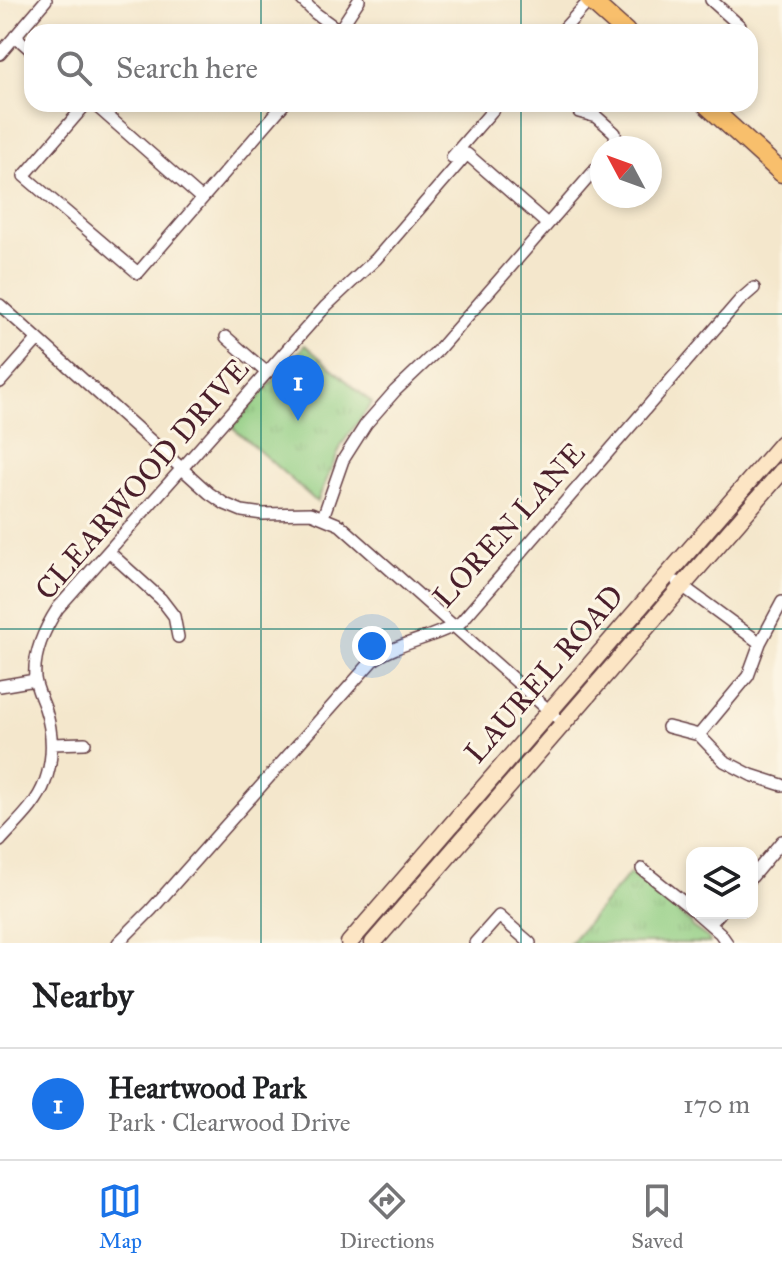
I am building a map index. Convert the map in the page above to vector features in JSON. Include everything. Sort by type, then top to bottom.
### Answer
[{"type":"main road","points":[[590,0],[617,24]]},
{"type":"main road","points":[[715,112],[782,173]]},
{"type":"main road","name":"LAUREL ROAD","points":[[349,943],[782,443]]},
{"type":"main road","name":"LAUREL ROAD","points":[[373,943],[782,471]]},
{"type":"main road","points":[[431,876],[439,857],[450,843],[443,832]]},
{"type":"street","points":[[25,24],[46,0]]},
{"type":"street","points":[[302,0],[330,24]]},
{"type":"street","points":[[344,24],[359,0]]},
{"type":"street","points":[[568,24],[590,0]]},
{"type":"street","points":[[711,0],[738,24]]},
{"type":"street","points":[[0,54],[24,26]]},
{"type":"street","points":[[15,36],[24,44]]},
{"type":"street","points":[[79,112],[24,176],[138,273],[277,112]]},
{"type":"street","points":[[103,112],[202,199]]},
{"type":"street","points":[[452,157],[491,112]]},
{"type":"street","points":[[579,112],[597,117],[615,136]]},
{"type":"street","name":"CLEARWOOD DRIVE","points":[[0,841],[31,806],[44,784],[51,758],[49,721],[35,680],[39,646],[58,608],[326,306],[376,259],[467,154],[547,224]]},
{"type":"street","points":[[323,517],[343,460],[366,424],[438,350],[590,176]]},
{"type":"street","name":"LOREN LANE","points":[[118,943],[151,910],[344,688],[372,661],[390,648],[463,620],[739,301],[754,288]]},
{"type":"street","points":[[0,305],[225,504],[242,511],[263,514],[298,512],[323,517],[349,532],[563,723]]},
{"type":"street","points":[[226,337],[267,373]]},
{"type":"street","points":[[0,382],[38,339]]},
{"type":"street","points":[[109,552],[161,599],[174,616],[178,637]]},
{"type":"street","points":[[668,575],[760,643]]},
{"type":"street","points":[[699,735],[748,676],[760,643],[782,602]]},
{"type":"street","points":[[0,686],[35,680]]},
{"type":"street","points":[[668,727],[699,735],[724,761],[751,775],[782,785]]},
{"type":"street","points":[[52,744],[85,743]]},
{"type":"street","points":[[758,870],[782,841]]},
{"type":"street","points":[[642,869],[686,904]]},
{"type":"street","points":[[475,943],[499,916],[530,943]]},
{"type":"street","points":[[704,919],[727,943]]},
{"type":"street","points":[[710,924],[715,919]]},
{"type":"green space","points":[[305,345],[372,403],[342,444],[317,502],[232,427]]},
{"type":"green space","points":[[630,873],[691,923],[710,943],[570,943]]},
{"type":"place","name":"Heartwood Park","points":[[298,421]]}]
